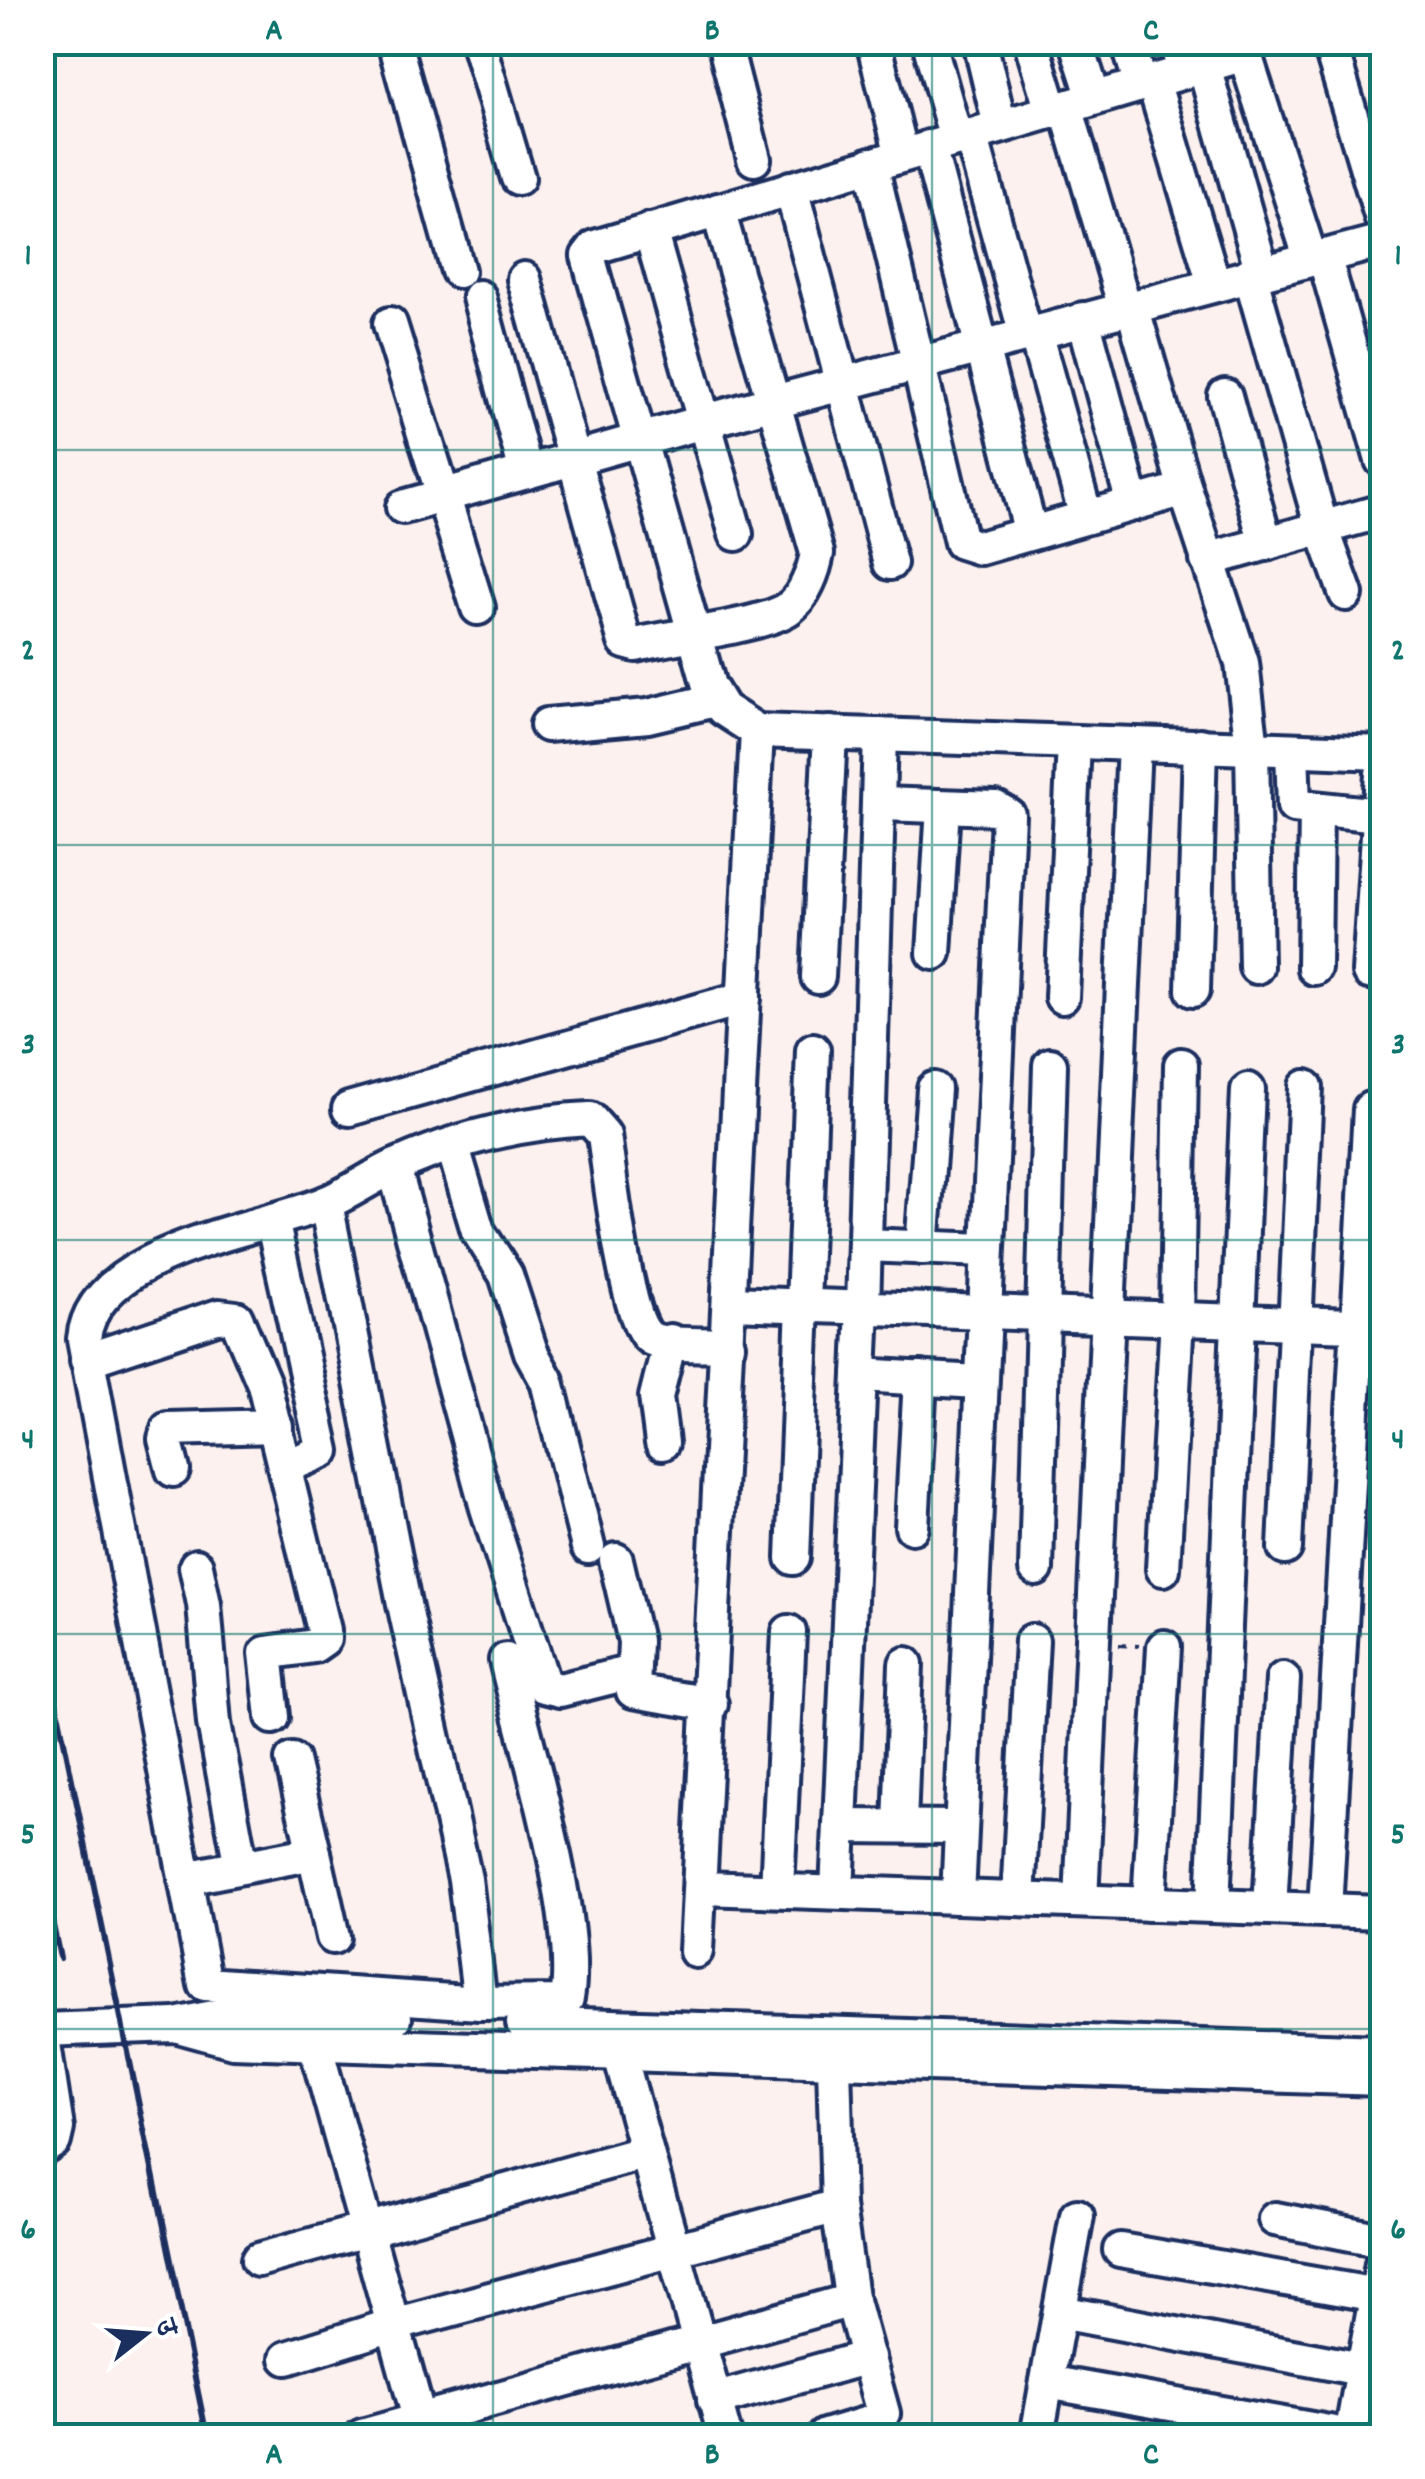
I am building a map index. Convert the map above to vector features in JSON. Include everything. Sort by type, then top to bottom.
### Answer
[{"type":"street","points":[[394,42],[458,272]]},
{"type":"street","points":[[478,42],[518,178]]},
{"type":"street","points":[[724,42],[754,159]]},
{"type":"street","points":[[872,42],[938,144],[1031,333],[1086,517]]},
{"type":"street","points":[[929,42],[938,144],[982,346],[1032,533]]},
{"type":"street","points":[[980,42],[938,144],[919,364],[961,542],[980,548],[1185,489]]},
{"type":"street","points":[[1031,42],[1071,105],[1128,307],[1242,663],[1252,748],[1256,967]]},
{"type":"street","points":[[1071,105],[1076,42]]},
{"type":"street","points":[[1128,42],[1147,83],[1214,284]]},
{"type":"street","points":[[1329,42],[1382,219]]},
{"type":"street","points":[[1382,460],[1243,48],[1189,60],[1147,83],[594,247],[588,256],[691,631],[714,700],[757,731],[1382,753]]},
{"type":"street","points":[[1189,60],[1256,273],[1322,528],[1346,594]]},
{"type":"street","points":[[790,188],[890,563]]},
{"type":"street","points":[[524,280],[622,637],[636,644],[766,618],[788,609],[815,568],[814,538],[718,210]]},
{"type":"street","points":[[650,230],[736,534]]},
{"type":"street","points":[[403,507],[774,402],[1382,241]]},
{"type":"street","points":[[480,297],[526,472]]},
{"type":"street","points":[[1083,319],[1133,504]]},
{"type":"street","points":[[390,324],[440,497],[478,608]]},
{"type":"street","points":[[1225,396],[1266,544]]},
{"type":"street","points":[[1207,560],[1382,511]]},
{"type":"street","points":[[547,725],[648,716],[714,700]]},
{"type":"street","points":[[696,1951],[757,731]]},
{"type":"street","points":[[818,977],[830,733]]},
{"type":"street","points":[[837,1892],[866,1245],[880,735]]},
{"type":"street","points":[[1062,998],[1074,743]]},
{"type":"street","points":[[1192,990],[1200,744]]},
{"type":"street","points":[[1081,1901],[1134,745]]},
{"type":"street","points":[[1292,750],[1292,802],[1297,808],[1380,815]]},
{"type":"street","points":[[1368,972],[1382,774]]},
{"type":"street","points":[[881,804],[996,808],[1008,815],[984,1250],[958,1897]]},
{"type":"street","points":[[934,952],[942,807]]},
{"type":"street","points":[[1314,968],[1316,809]]},
{"type":"street","points":[[349,1110],[744,998]]},
{"type":"street","points":[[793,1558],[812,1050]]},
{"type":"street","points":[[1036,1569],[1040,1313],[1050,1065]]},
{"type":"street","points":[[1163,1569],[1176,1318],[1181,1066]]},
{"type":"street","points":[[1285,1548],[1306,1087]]},
{"type":"street","points":[[922,1248],[934,1089]]},
{"type":"street","points":[[1213,1906],[1248,1090]]},
{"type":"street","points":[[1325,1910],[1370,1325],[1370,1109]]},
{"type":"street","points":[[506,1660],[557,1880],[568,1992],[559,2002],[480,2003],[205,1984],[87,1360],[86,1318],[96,1300],[121,1279],[183,1248],[326,1203],[394,1167],[452,1144],[525,1125],[590,1119],[598,1124],[638,1316],[649,1337],[728,1346]]},
{"type":"street","points":[[452,1144],[478,1231],[506,1275],[531,1352],[547,1381],[602,1553],[634,1627],[633,1691],[711,1704]]},
{"type":"street","points":[[394,1167],[487,1508],[544,1686],[560,1690],[632,1672]]},
{"type":"street","points":[[326,1203],[404,1604],[465,1879],[480,2003]]},
{"type":"street","points":[[272,1220],[323,1451],[284,1467]]},
{"type":"street","points":[[866,1245],[984,1250]]},
{"type":"street","points":[[730,1303],[1370,1325]]},
{"type":"street","points":[[87,1360],[229,1315],[240,1328],[276,1426],[324,1630],[320,1643],[266,1654],[273,1717]]},
{"type":"street","points":[[662,1443],[656,1397],[670,1341]]},
{"type":"street","points":[[860,1375],[978,1382]]},
{"type":"street","points":[[912,1527],[920,1378]]},
{"type":"street","points":[[173,1470],[165,1439],[168,1429],[276,1426]]},
{"type":"street","points":[[196,1566],[204,1604],[214,1723],[241,1867]]},
{"type":"street","points":[[776,1890],[789,1632]]},
{"type":"street","points":[[1018,1899],[1032,1642]]},
{"type":"street","points":[[1148,1904],[1164,1647]]},
{"type":"street","points":[[900,1826],[906,1664]]},
{"type":"street","points":[[1270,1908],[1283,1679]]},
{"type":"street","points":[[292,1760],[333,1937]]},
{"type":"street","points":[[840,1826],[960,1827]]},
{"type":"street","points":[[185,1878],[314,1852]]},
{"type":"street","points":[[702,1888],[1382,1912]]},
{"type":"street","points":[[42,2149],[54,2141],[57,2128],[42,2030],[176,2026],[232,2013],[1382,2052]]},
{"type":"street","points":[[176,2026],[233,2040],[315,2044],[1382,2080]]},
{"type":"street","points":[[315,2044],[422,2429]]},
{"type":"street","points":[[620,2056],[724,2436]]},
{"type":"street","points":[[826,2436],[881,2418],[883,2407],[852,2300],[838,2206],[834,2064]]},
{"type":"street","points":[[258,2260],[646,2152]]},
{"type":"street","points":[[287,2358],[392,2324],[838,2206]]},
{"type":"street","points":[[1026,2434],[1047,2382],[1078,2216]]},
{"type":"street","points":[[1275,2219],[1382,2240]]},
{"type":"street","points":[[1047,2382],[1351,2436],[1374,2371],[1380,2280],[1120,2250]]},
{"type":"street","points":[[362,2436],[422,2429],[852,2300]]},
{"type":"street","points":[[1060,2312],[1374,2371]]},
{"type":"street","points":[[714,2400],[868,2356]]},
{"type":"path","points":[[1093,1645],[1164,1647]]},
{"type":"railway","points":[[42,1634],[207,2436]]},
{"type":"railway","points":[[42,1873],[60,1958]]}]
